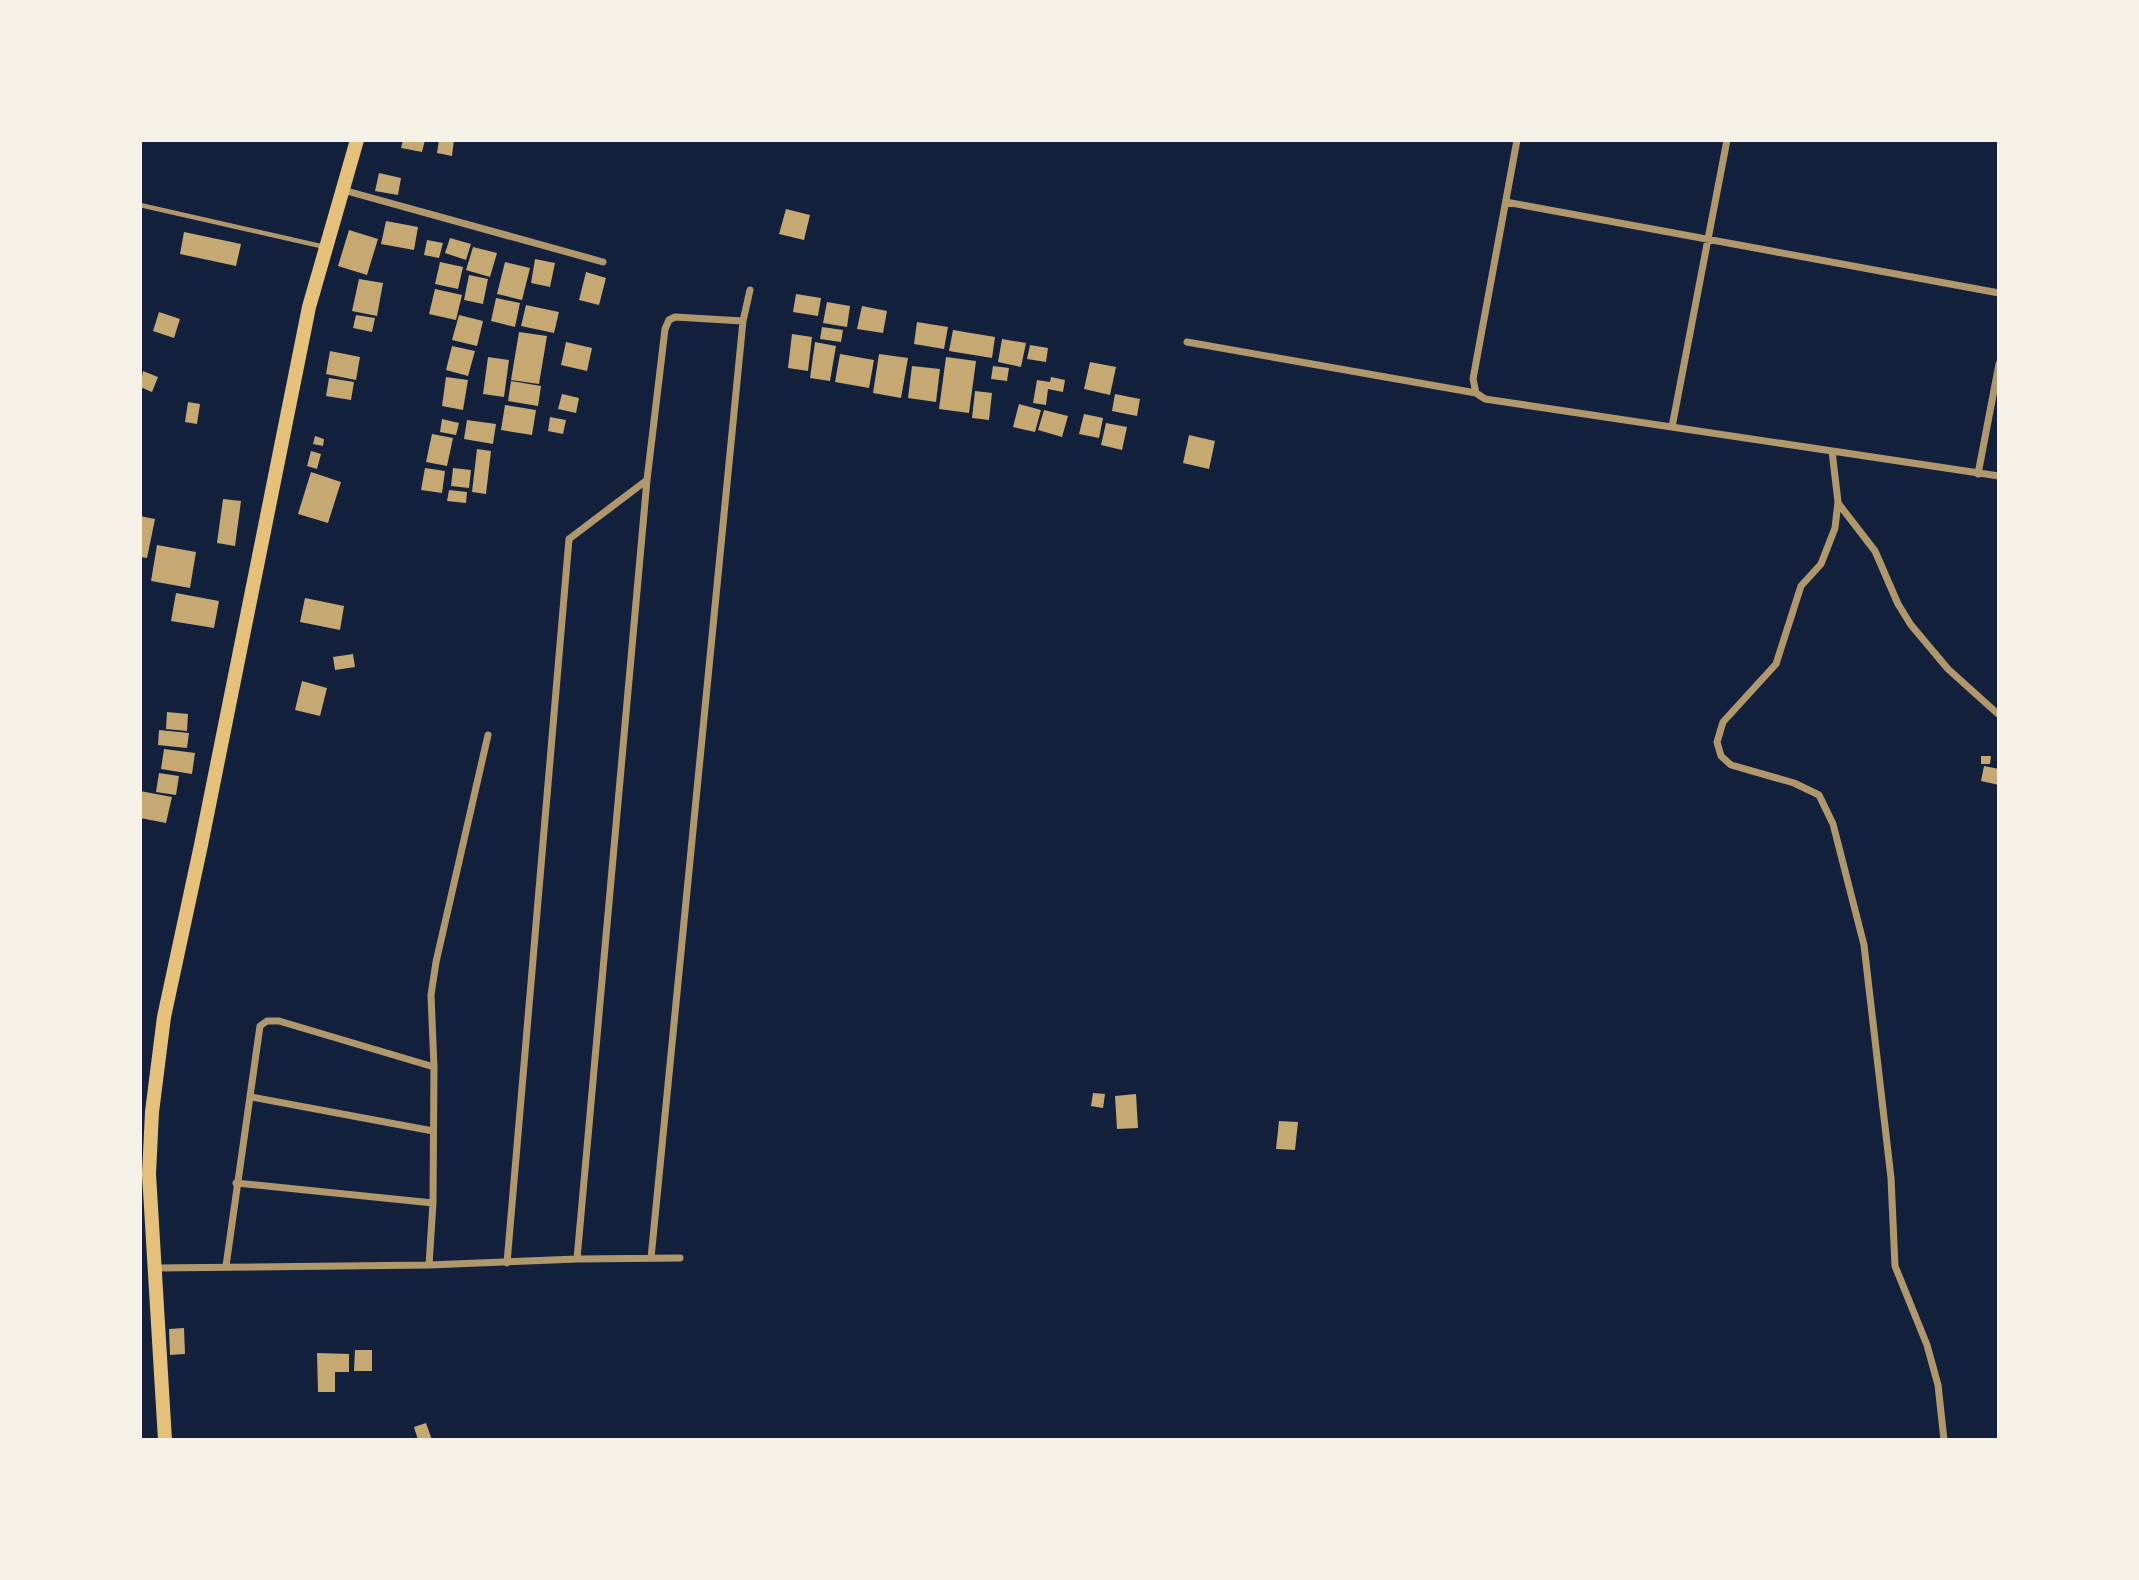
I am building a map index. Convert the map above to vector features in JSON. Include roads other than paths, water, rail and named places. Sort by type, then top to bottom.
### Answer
[{"type":"main road","points":[[165,1440],[149,1174],[152,1112],[164,1017],[309,307],[357,140]]},
{"type":"street","points":[[1476,393],[1473,379],[1517,140]]},
{"type":"street","points":[[1672,428],[1727,140]]},
{"type":"street","points":[[343,190],[603,262]]},
{"type":"street","points":[[1506,202],[1999,293]]},
{"type":"street","points":[[650,1258],[743,321],[750,290]]},
{"type":"street","points":[[577,1259],[647,480],[665,329],[669,320],[675,317],[743,321]]},
{"type":"street","points":[[1186,342],[1476,393],[1485,399],[1999,476]]},
{"type":"street","points":[[1978,474],[1999,363]]},
{"type":"street","points":[[1832,451],[1838,502],[1835,528],[1821,564],[1801,586],[1776,664],[1723,722],[1717,742],[1721,756],[1731,765],[1794,783],[1819,795],[1833,824],[1864,946],[1891,1178],[1895,1266],[1927,1345],[1938,1385],[1944,1440]]},
{"type":"street","points":[[507,1263],[569,539],[647,480]]},
{"type":"street","points":[[1838,502],[1875,551],[1898,604],[1911,625],[1948,669],[1998,714]]},
{"type":"street","points":[[429,1265],[433,1203],[434,1067],[431,995],[436,962],[488,735]]},
{"type":"street","points":[[226,1266],[260,1026],[267,1021],[279,1021],[434,1067]]},
{"type":"street","points":[[251,1097],[433,1130]]},
{"type":"street","points":[[236,1183],[433,1203]]},
{"type":"street","points":[[154,1268],[429,1265],[680,1258]]},
{"type":"lane","points":[[140,205],[325,247]]}]
